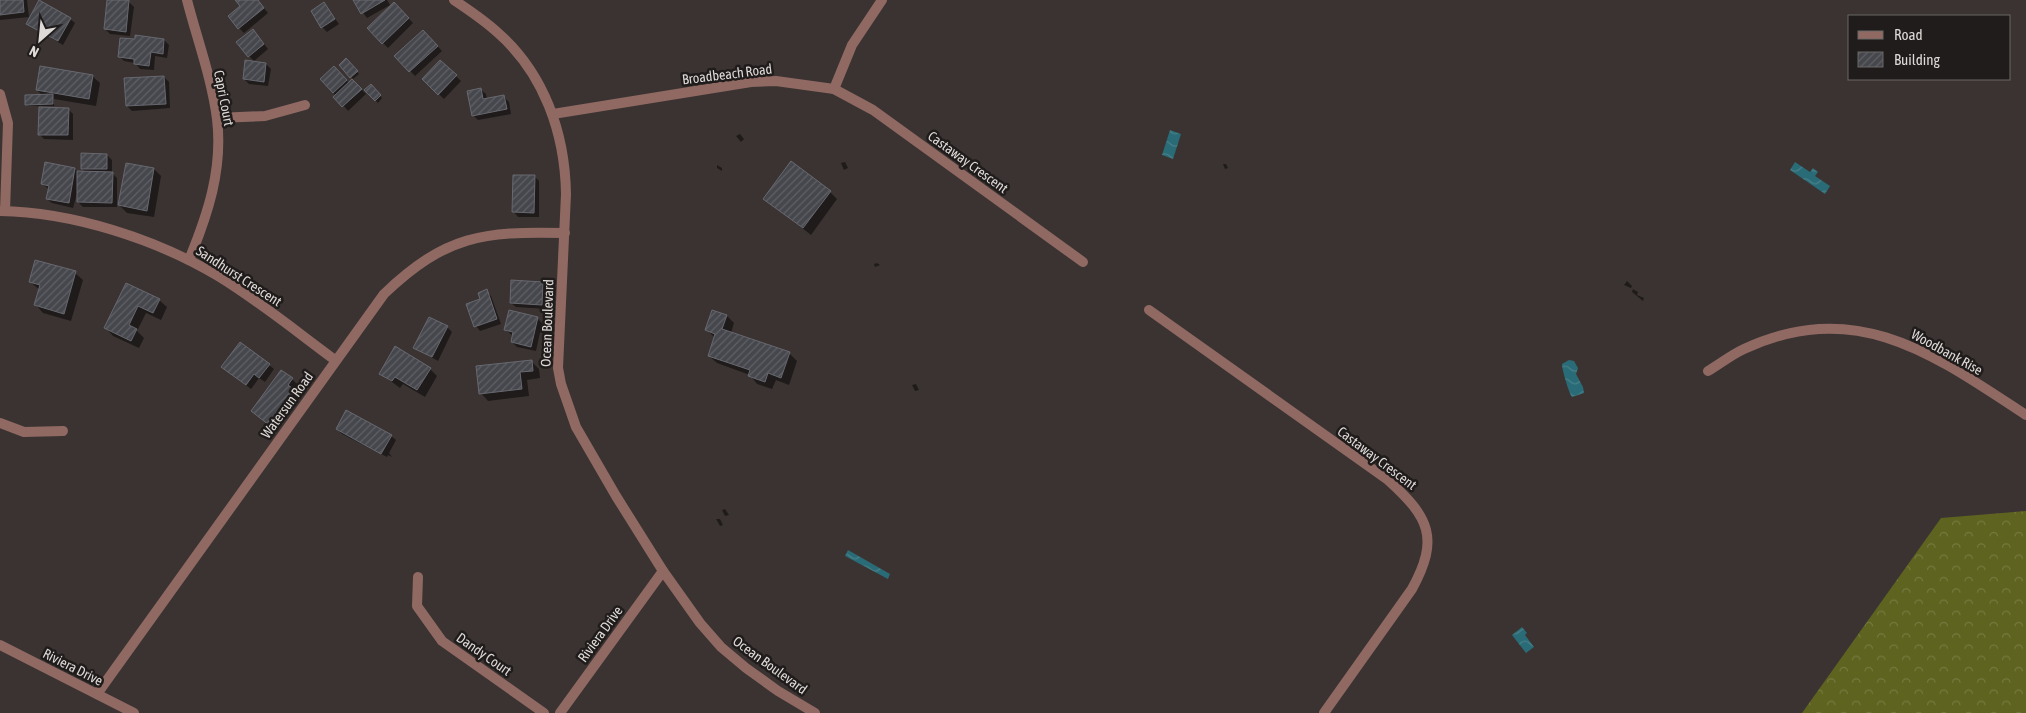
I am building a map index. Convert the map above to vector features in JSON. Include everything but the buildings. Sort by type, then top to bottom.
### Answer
[{"type":"street","name":"Capri Court","points":[[187,0],[217,118],[218,157],[214,189],[206,220],[189,260]]},
{"type":"street","name":"Ocean Boulevard","points":[[454,0],[498,32],[532,74],[554,114],[565,173],[565,233],[558,351],[561,384],[586,449],[663,571],[700,623],[722,647],[778,691],[815,713]]},
{"type":"street","points":[[834,89],[852,45],[882,0]]},
{"type":"street","name":"Broadbeach Road","points":[[554,114],[751,82],[776,81],[834,89]]},
{"type":"street","name":"Castaway Crescent","points":[[834,89],[873,110],[1083,262]]},
{"type":"street","points":[[0,94],[8,124],[2,211]]},
{"type":"street","points":[[217,118],[265,116],[305,105]]},
{"type":"street","name":"Sandhurst Crescent","points":[[2,211],[66,219],[98,227],[132,236],[189,260],[242,292],[336,360]]},
{"type":"street","name":"Watersun Road","points":[[97,694],[384,294],[417,265],[460,242],[501,232],[565,233]]},
{"type":"street","name":"Castaway Crescent","points":[[1149,310],[1388,480],[1413,502],[1425,523],[1428,546],[1420,575],[1324,713]]},
{"type":"street","name":"Woodbank Rise","points":[[1708,371],[1743,350],[1781,336],[1823,328],[1848,328],[1890,338],[1912,346],[1988,390],[2026,415]]},
{"type":"street","points":[[0,423],[24,432],[63,431]]},
{"type":"street","name":"Riviera Drive","points":[[560,713],[663,571]]},
{"type":"street","name":"Dandy Court","points":[[418,577],[417,606],[442,641],[544,713]]},
{"type":"street","name":"Riviera Drive","points":[[0,645],[134,713]]},
{"type":"green space","points":[[2026,511],[2026,713],[1802,713],[1941,518]]},
{"type":"water","points":[[1170,130],[1181,134],[1173,159],[1162,155]]},
{"type":"water","points":[[1795,162],[1810,172],[1813,168],[1818,172],[1815,176],[1830,186],[1825,194],[1790,170]]},
{"type":"water","points":[[1569,360],[1574,361],[1578,368],[1576,374],[1584,393],[1572,397],[1562,364]]},
{"type":"water","points":[[848,550],[890,574],[888,579],[845,556]]},
{"type":"water","points":[[1522,627],[1527,633],[1525,635],[1534,647],[1526,653],[1512,635]]}]
